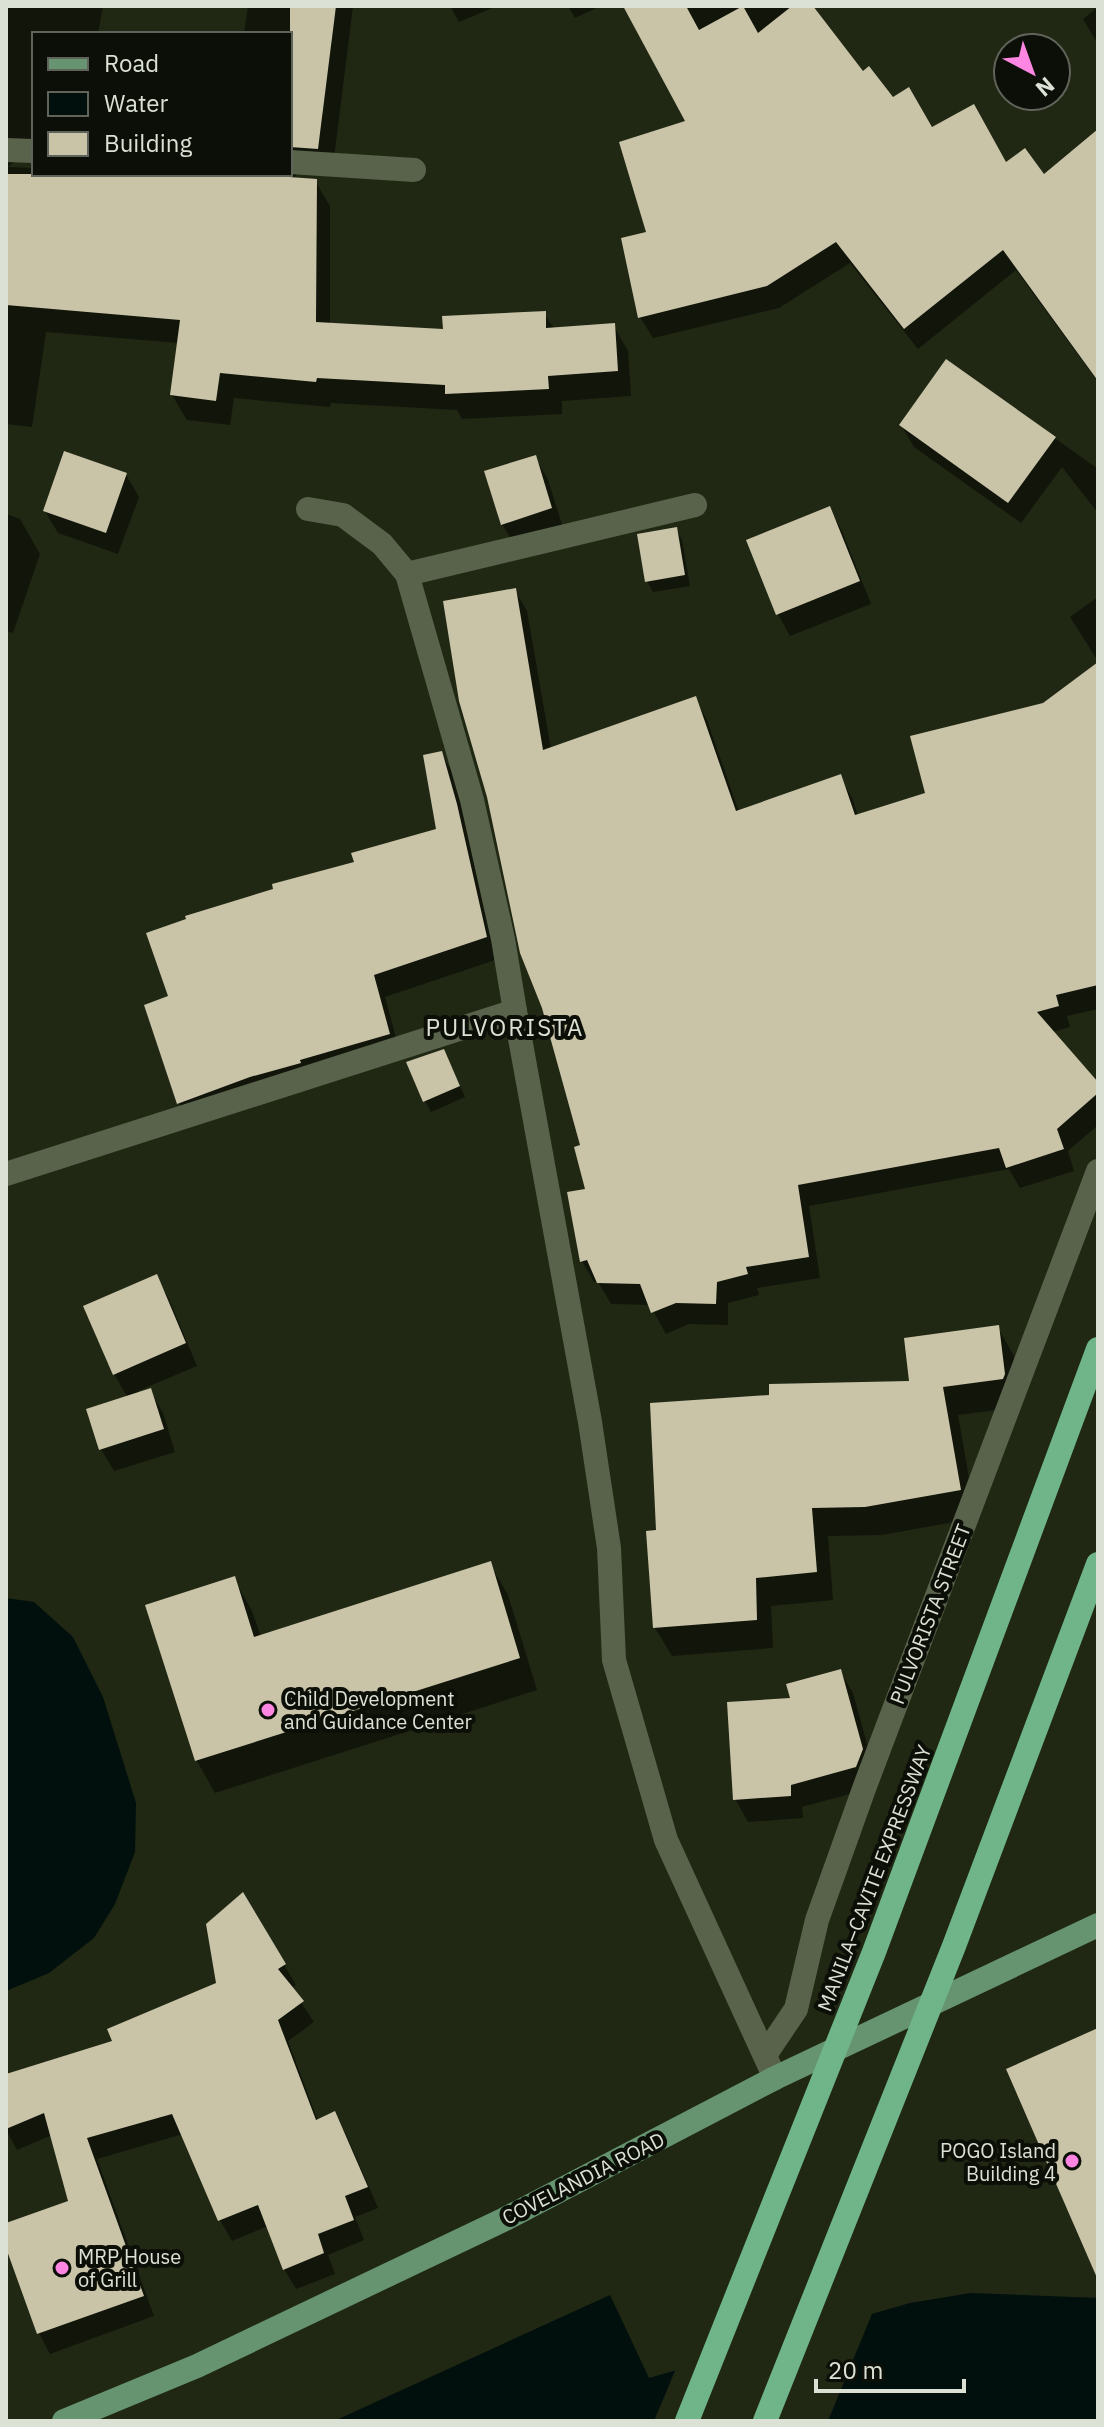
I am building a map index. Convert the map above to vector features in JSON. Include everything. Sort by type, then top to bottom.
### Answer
[{"type":"highway","name":"MANILA–CAVITE EXPRESSWAY","points":[[687,2421],[874,1952],[1098,1349]]},
{"type":"highway","points":[[765,2421],[954,1946],[1098,1564]]},
{"type":"main road","name":"COVELANDIA ROAD","points":[[64,2421],[197,2366],[505,2219],[775,2078],[1098,1925]]},
{"type":"street","points":[[6,150],[32,151]]},
{"type":"street","points":[[292,162],[414,170]]},
{"type":"street","points":[[407,574],[695,505]]},
{"type":"street","points":[[308,509],[343,515],[382,544],[407,574],[472,800],[503,939],[590,1422],[609,1548],[614,1660],[666,1840],[775,2078]]},
{"type":"street","points":[[6,1174],[515,1011]]},
{"type":"street","name":"PULVORISTA STREET","points":[[765,2055],[796,2009],[817,1920],[865,1786],[1098,1171]]},
{"type":"water","points":[[6,1598],[34,1602],[73,1637],[103,1697],[136,1803],[135,1852],[115,1904],[94,1938],[49,1973],[6,1991]]},
{"type":"water","points":[[971,2293],[1098,2298],[1098,2421],[334,2421],[610,2295],[649,2378],[910,2303]]},
{"type":"pier","points":[[874,2309],[828,2421],[654,2421],[677,2366]]},
{"type":"building","points":[[290,6],[336,6],[318,149],[292,147]]},
{"type":"building","points":[[623,6],[686,6],[699,30],[743,6],[758,33],[792,6],[813,6],[863,71],[869,66],[893,97],[909,87],[932,127],[974,104],[1006,162],[1025,148],[1044,174],[1098,129],[1098,381],[1003,250],[904,329],[836,242],[767,286],[638,318],[621,238],[646,232],[619,142],[685,121]]},
{"type":"building","points":[[6,174],[286,176],[317,179],[316,322],[443,329],[442,316],[546,311],[546,328],[615,323],[618,371],[548,376],[549,389],[445,394],[445,385],[317,378],[316,382],[220,373],[216,401],[170,395],[180,320],[6,305]]},
{"type":"building","points":[[946,359],[1056,437],[1008,503],[899,425]]},
{"type":"building","points":[[64,451],[127,473],[106,533],[43,511]]},
{"type":"building","points":[[536,455],[552,508],[501,525],[484,471]]},
{"type":"building","points":[[830,506],[860,581],[776,615],[746,540]]},
{"type":"building","points":[[677,527],[685,575],[645,582],[637,534]]},
{"type":"building","points":[[516,588],[543,750],[696,696],[736,811],[841,774],[855,815],[925,793],[910,736],[1043,703],[1098,662],[1098,985],[1056,995],[1059,1006],[1037,1012],[1098,1082],[1098,1093],[1057,1129],[1064,1149],[1006,1168],[999,1148],[798,1185],[809,1257],[746,1267],[748,1274],[717,1282],[716,1304],[676,1303],[651,1313],[640,1284],[597,1283],[587,1260],[580,1262],[567,1192],[585,1189],[574,1147],[580,1145],[542,1008],[520,953],[487,797],[459,701],[443,601]]},
{"type":"building","points":[[442,751],[487,937],[374,975],[390,1034],[300,1060],[301,1063],[250,1077],[177,1104],[144,1005],[168,996],[146,933],[186,919],[185,916],[273,889],[272,884],[354,862],[351,853],[436,829],[423,755]]},
{"type":"building","points":[[444,1049],[460,1086],[423,1102],[406,1062]]},
{"type":"building","points":[[157,1274],[186,1343],[113,1375],[83,1306]]},
{"type":"building","points":[[999,1325],[1003,1379],[943,1387],[961,1490],[865,1507],[812,1508],[817,1572],[756,1578],[757,1620],[653,1628],[646,1531],[656,1530],[650,1403],[769,1395],[769,1384],[909,1381],[904,1338]]},
{"type":"building","points":[[151,1388],[164,1429],[99,1450],[86,1409]]},
{"type":"building","name":"Child Development and Guidance Center","points":[[491,1561],[520,1658],[195,1761],[145,1605],[235,1576],[254,1637]]},
{"type":"building","points":[[841,1669],[863,1749],[856,1767],[791,1785],[791,1796],[733,1800],[727,1702],[790,1698],[786,1684]]},
{"type":"building","points":[[243,1892],[286,1964],[278,1969],[304,2001],[278,2020],[316,2120],[335,2111],[368,2187],[345,2196],[354,2220],[318,2234],[324,2253],[283,2270],[258,2205],[218,2221],[172,2114],[87,2138],[144,2296],[37,2334],[6,2248],[6,2223],[68,2201],[44,2113],[6,2129],[6,2074],[112,2041],[107,2029],[216,1983],[206,1924]]},
{"type":"building","name":"POGO Island Building 4","points":[[1098,2028],[1098,2280],[1006,2069]]},
{"type":"place","name":"Child Development and Guidance Center","points":[[268,1710]]},
{"type":"place","name":"POGO Island Building 4","points":[[1072,2161]]},
{"type":"place","name":"MRP House of Grill","points":[[62,2268]]},
{"type":"district","name":"PULVORISTA","points":[[505,1027]]}]
